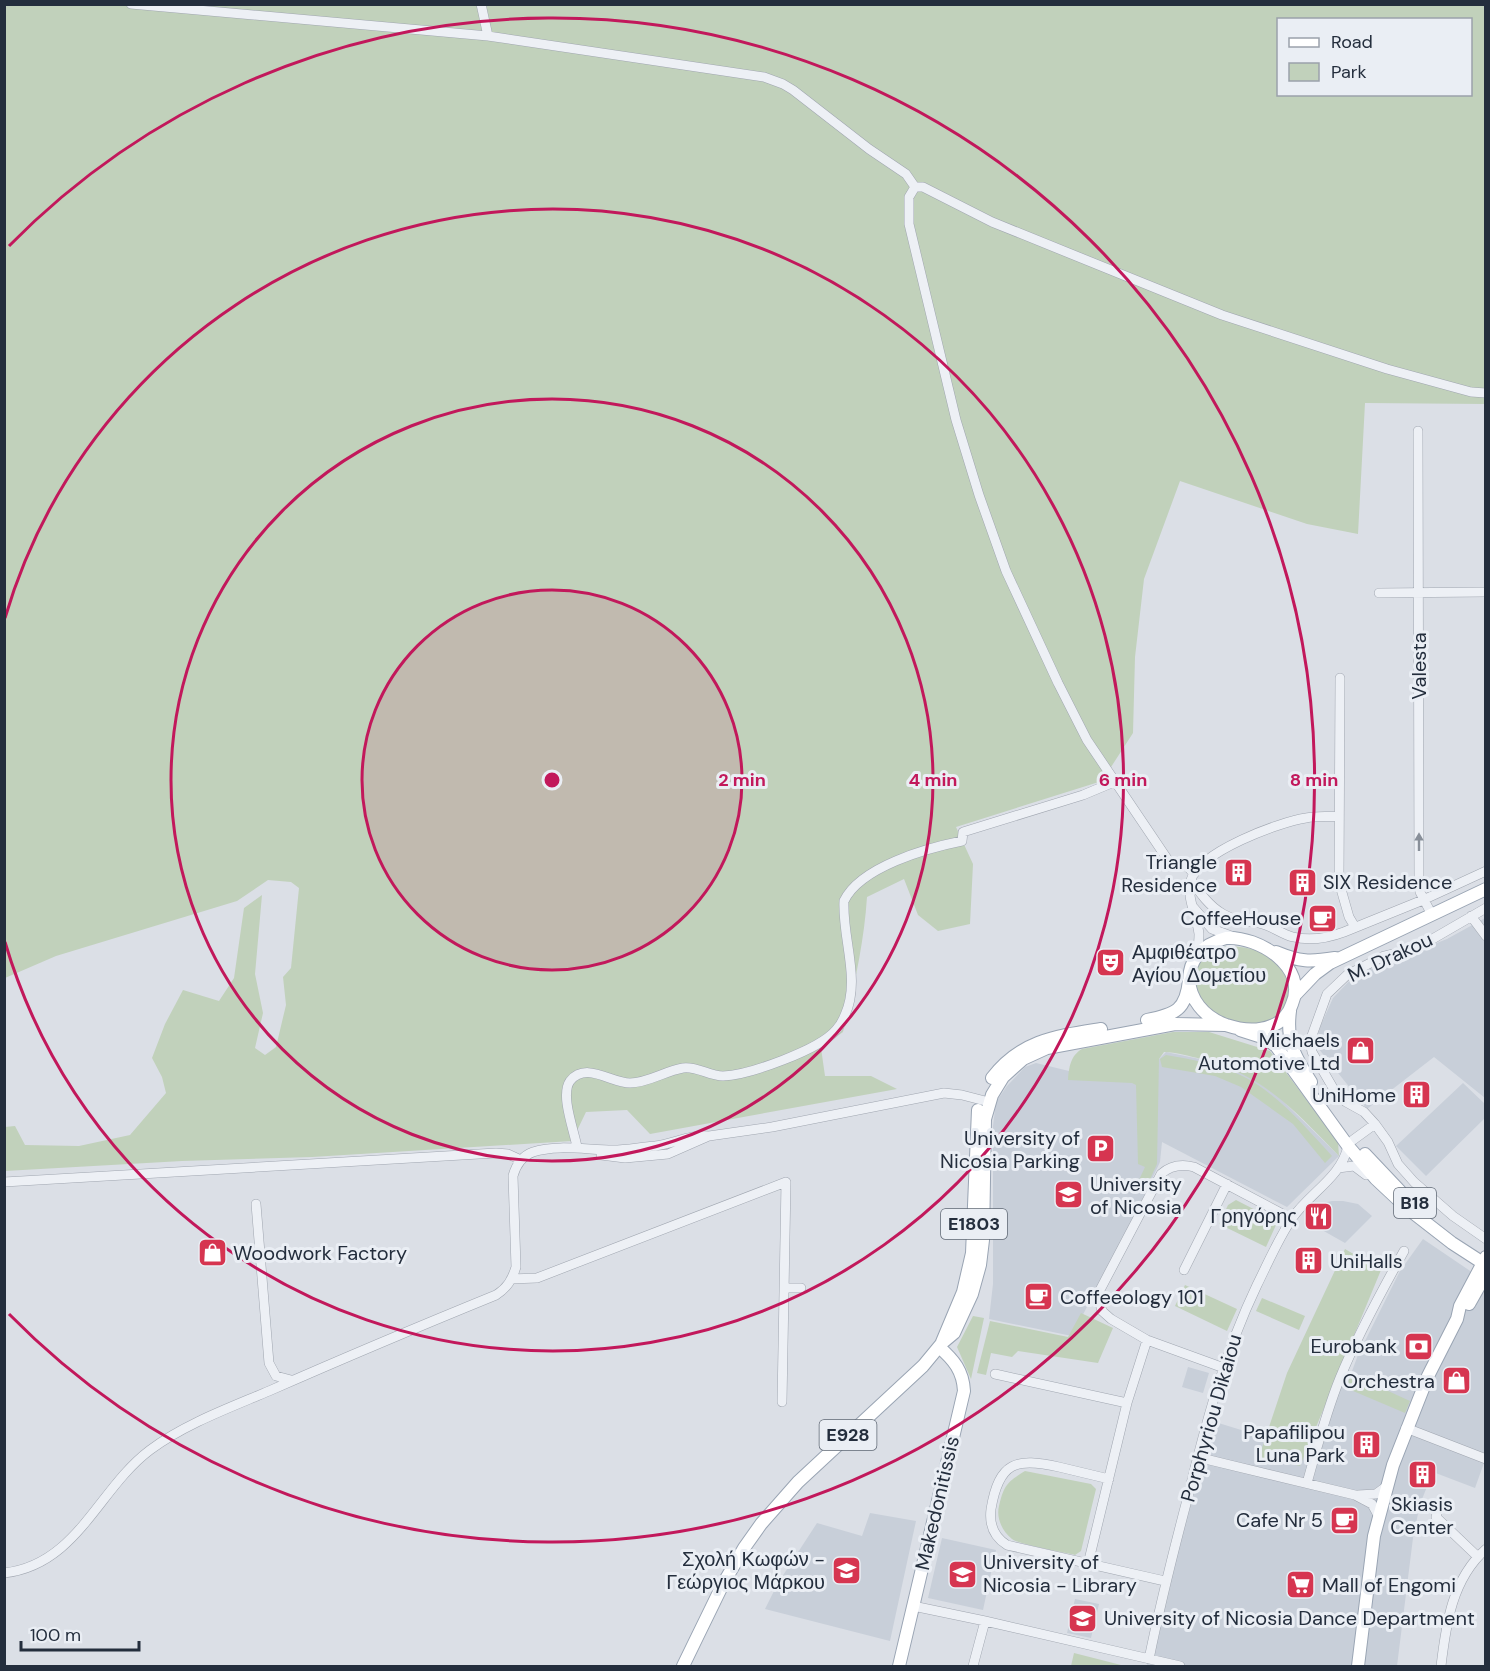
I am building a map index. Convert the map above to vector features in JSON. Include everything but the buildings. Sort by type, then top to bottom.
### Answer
[{"type":"main road","points":[[1345,955],[1305,962],[1240,938],[1220,940],[1207,946],[1197,957],[1191,968],[1190,989],[1197,1005],[1209,1018],[1240,1030],[1270,1027],[1284,1018],[1290,1011],[1296,994],[1322,969],[1345,955],[1485,889]]},
{"type":"main road","points":[[1267,948],[1289,971],[1296,994]]},
{"type":"main road","name":"E1803","points":[[940,1345],[963,1292],[972,1253],[976,1123],[992,1078],[1006,1062],[1029,1046],[1055,1037],[1150,1020],[1170,1014],[1187,998],[1189,980]]},
{"type":"main road","name":"B18","points":[[1290,1011],[1288,1033],[1292,1050],[1350,1143],[1415,1204],[1446,1229],[1484,1269]]},
{"type":"main road","name":"E1803","points":[[985,1101],[1003,1077],[1023,1059],[1040,1050],[1160,1026],[1190,1023],[1225,1024]]},
{"type":"main road","name":"B18","points":[[1240,1030],[1265,1038],[1276,1046],[1376,1179],[1407,1208],[1484,1269]]},
{"type":"main road","points":[[1457,1319],[1466,1309],[1484,1269]]},
{"type":"main road","points":[[1358,1666],[1367,1584],[1378,1515],[1387,1486],[1406,1428],[1428,1376],[1457,1319],[1460,1306],[1484,1269]]},
{"type":"main road","name":"Makedonitissis","points":[[899,1666],[964,1391],[964,1382],[959,1368],[940,1345]]},
{"type":"main road","name":"E928","points":[[682,1666],[723,1584],[761,1524],[804,1476],[923,1366],[940,1345]]},
{"type":"street","points":[[131,4],[488,36],[773,79],[793,90],[869,149],[906,174],[915,187]]},
{"type":"street","points":[[481,4],[488,36]]},
{"type":"street","points":[[915,187],[923,187],[992,222],[1222,315],[1387,369],[1471,392],[1485,393]]},
{"type":"street","points":[[915,187],[909,197],[909,224],[956,420],[1006,571],[1087,740],[1113,782],[1172,866],[1186,866],[1204,897],[1223,914],[1245,922],[1260,923],[1293,937],[1313,938],[1331,937],[1423,900],[1485,871]]},
{"type":"street","name":"Valesta","points":[[1418,431],[1419,885],[1423,900]]},
{"type":"street","points":[[1379,593],[1485,592]]},
{"type":"street","points":[[1340,678],[1339,882],[1349,917],[1355,927]]},
{"type":"street","points":[[577,1147],[566,1103],[566,1090],[571,1080],[581,1074],[592,1072],[614,1081],[628,1083],[689,1068],[721,1076],[787,1059],[822,1042],[836,1030],[846,1013],[850,994],[851,969],[844,901],[848,893],[861,880],[913,854],[962,841],[963,832],[1064,802],[1113,782]]},
{"type":"street","points":[[1197,957],[1199,935],[1190,900],[1192,877],[1198,867],[1233,845],[1269,828],[1304,818],[1338,816]]},
{"type":"street","points":[[1423,900],[1432,915]]},
{"type":"street","points":[[1192,905],[1212,929],[1240,938]]},
{"type":"street","name":"M. Drakou","points":[[1485,908],[1417,948],[1384,956],[1347,975],[1327,994],[1310,1036],[1310,1047],[1339,1096],[1364,1113],[1375,1124],[1388,1142],[1398,1164],[1414,1182],[1453,1216],[1485,1239]]},
{"type":"street","points":[[1471,916],[1485,936]]},
{"type":"street","points":[[562,1149],[625,1158],[668,1154],[709,1136],[815,1119],[944,1093],[985,1101]]},
{"type":"street","points":[[1350,1143],[1375,1124]]},
{"type":"street","points":[[4,1573],[20,1571],[38,1564],[66,1545],[125,1472],[162,1442],[219,1413],[293,1380],[496,1295],[507,1286],[516,1267],[513,1176],[521,1160],[537,1151],[577,1147],[614,1150],[669,1145],[700,1135],[709,1136]]},
{"type":"street","name":"Porphyriou Dikaiou","points":[[1149,1659],[1165,1581],[1210,1408],[1237,1330],[1258,1283],[1292,1219],[1338,1168],[1346,1156],[1350,1143]]},
{"type":"street","points":[[4,1182],[496,1153],[508,1154],[521,1160]]},
{"type":"street","points":[[1224,1368],[1147,1340],[1102,1311],[1099,1300],[1100,1290],[1161,1174],[1173,1166],[1188,1165],[1292,1219]]},
{"type":"street","points":[[1338,1168],[1354,1166],[1376,1179]]},
{"type":"street","points":[[511,1279],[537,1278],[786,1182],[786,1288],[782,1402]]},
{"type":"street","points":[[1184,1270],[1227,1184]]},
{"type":"street","points":[[256,1204],[268,1363],[276,1376],[293,1380]]},
{"type":"street","points":[[1307,1483],[1322,1427],[1340,1377],[1359,1335],[1404,1251]]},
{"type":"street","points":[[786,1288],[801,1288]]},
{"type":"street","points":[[1088,1564],[1128,1403],[1147,1340]]},
{"type":"street","points":[[995,1374],[1128,1403]]},
{"type":"street","points":[[1406,1428],[1485,1459]]},
{"type":"street","points":[[1197,1457],[1355,1495],[1372,1504],[1378,1515]]},
{"type":"street","points":[[1109,1479],[1042,1464],[1024,1462],[1015,1465],[1003,1474],[998,1483],[991,1510],[994,1533],[1007,1545],[1165,1581]]},
{"type":"street","points":[[1355,1495],[1376,1494],[1387,1486]]},
{"type":"street","points":[[1440,1503],[1436,1518],[1477,1556]]},
{"type":"street","points":[[1441,1666],[1451,1602],[1462,1579],[1477,1556],[1485,1549]]},
{"type":"street","points":[[913,1606],[1180,1666]]},
{"type":"street","points":[[973,1666],[986,1621]]},
{"type":"shaded area","points":[[1485,918],[1485,1098],[1434,1057],[1367,1109],[1318,1048],[1317,1039],[1320,1027],[1333,998],[1355,975],[1447,939]]},
{"type":"shaded area","name":"University of Nicosia","points":[[1166,1052],[1219,1063],[1246,1075],[1277,1095],[1339,1156],[1287,1207],[1162,1142],[1160,1162],[1072,1336],[989,1319],[993,1284],[993,1126],[996,1102],[1025,1067],[1036,1063],[1069,1071],[1159,1059]]},
{"type":"shaded area","points":[[1463,1083],[1485,1104],[1485,1118],[1426,1176],[1396,1146]]},
{"type":"shaded area","points":[[1332,1201],[1358,1204],[1372,1216],[1345,1243],[1306,1221],[1309,1215],[1323,1203]]},
{"type":"shaded area","points":[[1423,1239],[1485,1281],[1485,1460],[1475,1488],[1433,1472],[1420,1504],[1413,1538],[1397,1666],[1147,1665],[1167,1582],[1212,1421],[1312,1452],[1334,1386],[1346,1387],[1358,1355],[1400,1271]]},
{"type":"shaded area","points":[[1188,1367],[1209,1373],[1203,1393],[1182,1387]]},
{"type":"shaded area","name":"Σχολή Κωφών - Γεώργιος Μάρκου","points":[[870,1513],[916,1521],[890,1641],[765,1609],[778,1583],[817,1523],[862,1536]]},
{"type":"shaded area","name":"University of Nicosia - Library","points":[[942,1538],[996,1550],[983,1610],[928,1598]]},
{"type":"shaded area","name":"University of Nicosia Dance Department","points":[[1075,1599],[1099,1604],[1091,1638],[1067,1633]]},
{"type":"green space","points":[[5,5],[1485,5],[1485,404],[1365,403],[1358,534],[1307,524],[1180,481],[1144,579],[1135,657],[1133,733],[1102,781],[956,827],[973,864],[970,924],[938,931],[918,915],[904,879],[867,897],[858,965],[843,1032],[821,1048],[825,1076],[871,1076],[897,1089],[650,1134],[627,1110],[586,1112],[572,1141],[312,1157],[182,1161],[5,1171],[5,1127],[15,1126],[25,1145],[79,1146],[130,1135],[166,1093],[162,1077],[152,1058],[165,1024],[183,990],[219,1001],[234,978],[244,908],[262,895],[255,974],[263,1013],[255,1048],[265,1055],[276,1047],[286,1005],[283,977],[291,968],[299,888],[291,882],[268,880],[237,901],[56,956],[5,978]]},
{"type":"green space","points":[[1227,946],[1259,951],[1276,960],[1282,967],[1288,984],[1287,1002],[1276,1016],[1268,1021],[1248,1025],[1229,1021],[1213,1011],[1201,998],[1196,983],[1197,968],[1207,955]]},
{"type":"green space","points":[[1173,1032],[1209,1032],[1270,1051],[1338,1142],[1339,1156],[1293,1110],[1261,1085],[1223,1066],[1187,1055],[1164,1052],[1159,1059],[1157,1164],[1147,1186],[1138,1182],[1145,1167],[1138,1164],[1136,1085],[1068,1080],[1070,1067],[1075,1055],[1082,1049]]},
{"type":"green space","points":[[1166,1055],[1214,1065],[1237,1073],[1258,1085],[1288,1109],[1332,1156],[1325,1163],[1293,1124],[1241,1087],[1215,1076],[1162,1067],[1160,1059]]},
{"type":"green space","points":[[1236,1200],[1273,1219],[1276,1225],[1266,1247],[1219,1224],[1228,1205]]},
{"type":"green space","points":[[1345,1249],[1381,1270],[1300,1466],[1259,1457],[1287,1373]]},
{"type":"green space","points":[[1185,1285],[1237,1309],[1227,1331],[1175,1306]]},
{"type":"green space","points":[[1262,1298],[1305,1316],[1299,1330],[1256,1311]]},
{"type":"green space","points":[[1081,1313],[1113,1328],[1098,1363],[1018,1351],[1012,1357],[991,1353],[986,1375],[977,1373],[990,1321],[1068,1337]]},
{"type":"green space","points":[[973,1316],[984,1318],[971,1379],[957,1347]]},
{"type":"green space","points":[[1351,1374],[1410,1401],[1405,1413],[1346,1388]]},
{"type":"green space","points":[[1025,1471],[1091,1484],[1096,1489],[1081,1551],[1075,1555],[1016,1541],[1008,1536],[1003,1528],[998,1511],[1003,1493],[1010,1481]]},
{"type":"green space","points":[[1074,1653],[1121,1665],[1121,1666],[1071,1666]]},
{"type":"place","name":"Triangle Residence","points":[[1238,873]]},
{"type":"place","name":"SIX Residence","points":[[1302,882]]},
{"type":"place","name":"CoffeeHouse","points":[[1322,918]]},
{"type":"place","name":"Αμφιθέατρο Αγίου Δομετίου","points":[[1111,963]]},
{"type":"place","name":"Michaels Automotive Ltd","points":[[1361,1051]]},
{"type":"place","name":"UniHome","points":[[1417,1095]]},
{"type":"place","name":"University of Nicosia Parking","points":[[1101,1149]]},
{"type":"place","name":"University of Nicosia","points":[[1069,1195]]},
{"type":"place","name":"Γρηγόρης","points":[[1318,1216]]},
{"type":"place","name":"Woodwork Factory","points":[[212,1253]]},
{"type":"place","name":"UniHalls","points":[[1309,1261]]},
{"type":"place","name":"Coffeeology 101","points":[[1039,1297]]},
{"type":"place","name":"Eurobank","points":[[1418,1346]]},
{"type":"place","name":"Orchestra","points":[[1456,1381]]},
{"type":"place","name":"Papafilipou Luna Park","points":[[1366,1444]]},
{"type":"place","name":"Skiasis Center","points":[[1422,1474]]},
{"type":"place","name":"Cafe Nr 5","points":[[1344,1520]]},
{"type":"place","name":"Σχολή Κωφών - Γεώργιος Μάρκου","points":[[846,1571]]},
{"type":"place","name":"University of Nicosia - Library","points":[[962,1574]]},
{"type":"place","name":"Mall of Engomi","points":[[1301,1585]]},
{"type":"place","name":"University of Nicosia Dance Department","points":[[1083,1618]]}]
